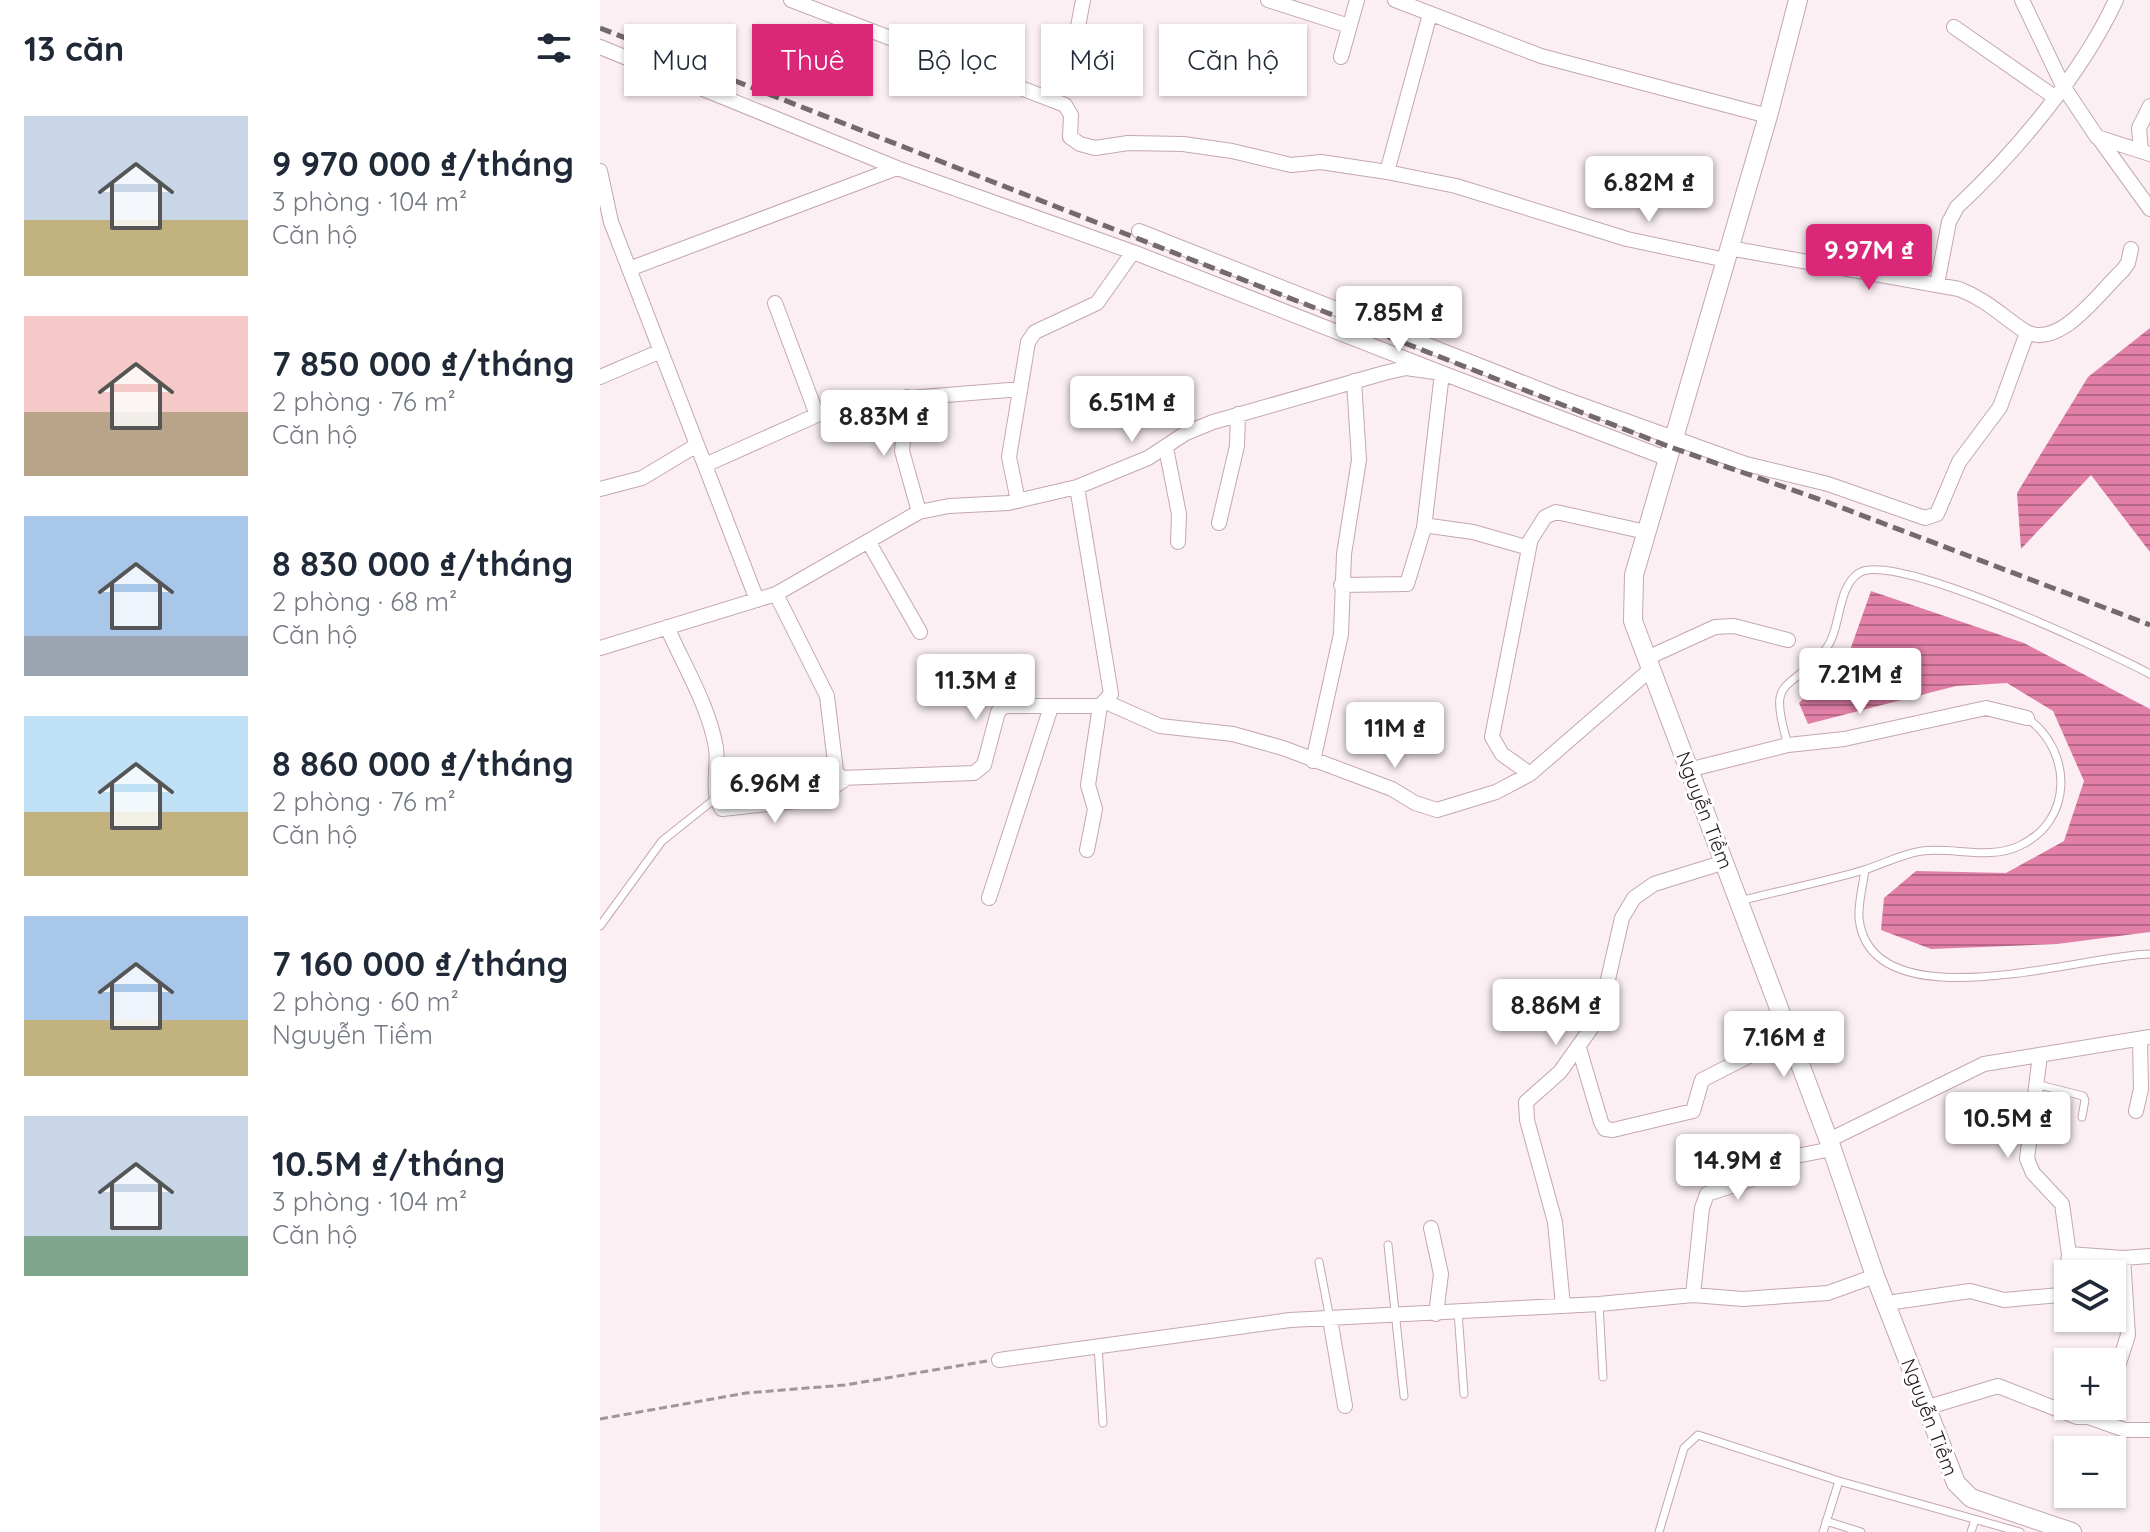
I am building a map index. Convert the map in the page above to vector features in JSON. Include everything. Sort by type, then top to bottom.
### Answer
[{"type":"street","points":[[791,0],[1065,105],[1071,115],[1070,137],[1080,144],[1103,148],[1128,143],[1183,144],[1232,151],[1291,165],[1321,162],[1387,172],[1456,186],[1627,239],[1937,284],[1990,303],[2027,333],[2051,336],[2064,329],[2128,263],[2131,249]]},
{"type":"street","points":[[1078,24],[1083,0]]},
{"type":"street","points":[[1268,0],[1349,26]]},
{"type":"street","points":[[1341,57],[1357,0]]},
{"type":"street","points":[[1395,0],[1541,56],[1768,116]]},
{"type":"street","points":[[2022,0],[2058,91]]},
{"type":"street","points":[[1937,284],[1949,222],[1957,207],[2058,91],[2100,35],[2116,0]]},
{"type":"street","name":"Nguyễn Tiềm","points":[[1792,1],[1768,116],[1666,458],[1631,588],[1631,606],[1688,770],[1831,1144],[1875,1276],[1956,1483],[1965,1494],[2072,1532]]},
{"type":"street","points":[[1387,172],[1430,14]]},
{"type":"street","points":[[1954,27],[2058,91],[2097,137],[2150,209]]},
{"type":"street","points":[[600,47],[897,168],[1133,252],[1666,458]]},
{"type":"street","points":[[2145,152],[2139,128],[2150,106]]},
{"type":"street","points":[[2097,137],[2145,152]]},
{"type":"street","points":[[629,269],[897,168]]},
{"type":"street","points":[[600,171],[606,224],[629,269],[757,600]]},
{"type":"street","points":[[1139,231],[1554,395],[1761,469],[1828,484],[1913,515],[1932,517],[1964,454],[2000,407],[2027,333]]},
{"type":"street","points":[[1018,501],[1009,457],[1031,336],[1097,303],[1133,252]]},
{"type":"street","points":[[775,303],[817,415]]},
{"type":"street","points":[[600,377],[661,351]]},
{"type":"street","points":[[600,648],[776,594],[919,512],[1018,501],[1077,487],[1166,448],[1186,433],[1238,414],[1406,368],[1442,373]]},
{"type":"street","points":[[1341,585],[1407,584],[1424,528],[1442,373]]},
{"type":"street","points":[[1313,761],[1341,634],[1341,585],[1359,460],[1354,381]]},
{"type":"street","points":[[705,465],[817,415],[860,402],[1020,389]]},
{"type":"street","points":[[907,397],[902,451],[919,512]]},
{"type":"street","points":[[1219,523],[1237,446],[1238,414]]},
{"type":"street","points":[[600,489],[642,478],[697,445]]},
{"type":"street","points":[[1166,448],[1177,503],[1178,542]]},
{"type":"street","points":[[1077,487],[1111,691],[1103,704],[1088,785],[1095,809],[1087,850]]},
{"type":"street","points":[[1530,774],[1496,749],[1492,737],[1530,543],[1545,517],[1556,512],[1646,532]]},
{"type":"street","points":[[1424,528],[1445,526],[1518,546],[1530,543]]},
{"type":"street","points":[[868,541],[920,632]]},
{"type":"street","points":[[776,594],[827,696],[836,771],[844,780]]},
{"type":"street","points":[[667,627],[709,718],[717,750],[716,798],[720,806],[728,811],[816,799],[844,780],[974,773],[984,765],[1002,708],[1011,704],[1051,707],[1103,704],[1160,726],[1233,734],[1392,789],[1415,803],[1437,810],[1496,792],[1530,774],[1649,663],[1715,627],[1734,626],[1788,640]]},
{"type":"street","points":[[989,898],[1051,707]]},
{"type":"street","points":[[1688,770],[1788,745],[1844,739],[1986,708],[2027,718]]},
{"type":"street","points":[[1563,1306],[1554,1214],[1525,1108],[1530,1097],[1560,1072],[1579,1048],[1602,1001],[1622,918],[1634,898],[1654,884],[1725,862]]},
{"type":"street","points":[[1579,1048],[1601,1122],[1605,1129],[1613,1130],[1693,1111],[1702,1080],[1790,1035]]},
{"type":"street","points":[[1693,1295],[1702,1208],[1707,1194],[1771,1173],[1791,1157],[1831,1144],[1984,1064],[2145,1038],[2136,1111]]},
{"type":"street","points":[[1887,1303],[1970,1291],[2004,1300],[2060,1295],[2066,1288],[2065,1261],[2069,1254],[2062,1204],[2033,1173],[2027,1159],[2040,1055]]},
{"type":"street","points":[[1431,1228],[1441,1274],[1436,1314]]},
{"type":"street","points":[[2069,1254],[2123,1258],[2150,1256]]},
{"type":"street","points":[[2123,1258],[2128,1335],[2124,1348]]},
{"type":"street","points":[[999,1360],[1257,1324],[1599,1304],[1693,1295],[1743,1299],[1828,1293],[1875,1276]]},
{"type":"street","points":[[1330,1319],[1345,1406]]},
{"type":"street","points":[[1925,1408],[1998,1386],[2054,1408]]},
{"type":"street","points":[[2097,1420],[2125,1430],[2150,1430]]},
{"type":"lane","points":[[1788,745],[1778,709],[1783,687],[1826,649],[1838,625],[1849,585],[1861,571],[1873,568],[1910,574],[2011,611],[2150,674]]},
{"type":"lane","points":[[1740,901],[1865,870],[1920,851],[2003,851],[2035,837],[2057,809],[2062,778],[2053,745],[2027,718]]},
{"type":"lane","points":[[600,926],[662,841],[716,798]]},
{"type":"lane","points":[[1865,870],[1860,905],[1861,927],[1874,950],[1900,969],[1939,977],[1980,978],[2150,954]]},
{"type":"lane","points":[[2036,1084],[2083,1096],[2082,1117]]},
{"type":"lane","points":[[1388,1245],[1393,1316],[1404,1396]]},
{"type":"lane","points":[[1319,1262],[1330,1319]]},
{"type":"lane","points":[[1599,1304],[1603,1377]]},
{"type":"lane","points":[[1458,1312],[1464,1394]]},
{"type":"lane","points":[[1098,1345],[1103,1423]]},
{"type":"lane","points":[[1659,1532],[1684,1448],[1698,1435],[1839,1481],[2020,1532]]},
{"type":"lane","points":[[1823,1532],[1839,1481]]},
{"type":"lane","points":[[1971,1532],[1975,1520]]},
{"type":"lane","points":[[1826,1521],[1861,1532]]},
{"type":"path","points":[[600,1419],[720,1397],[845,1385],[999,1360]]},
{"type":"shaded area","points":[[2150,328],[2150,552],[2091,475],[2021,549],[2017,493],[2088,377]]},
{"type":"shaded area","points":[[1871,591],[2024,643],[2150,709],[2150,932],[2057,944],[1931,949],[1881,930],[1884,898],[1916,871],[2006,873],[2064,841],[2084,781],[2053,711],[2007,683],[1956,686],[1808,724],[1799,703],[1849,653]]},
{"type":"railway","points":[[600,28],[1670,447],[1827,502],[2150,625]]}]
